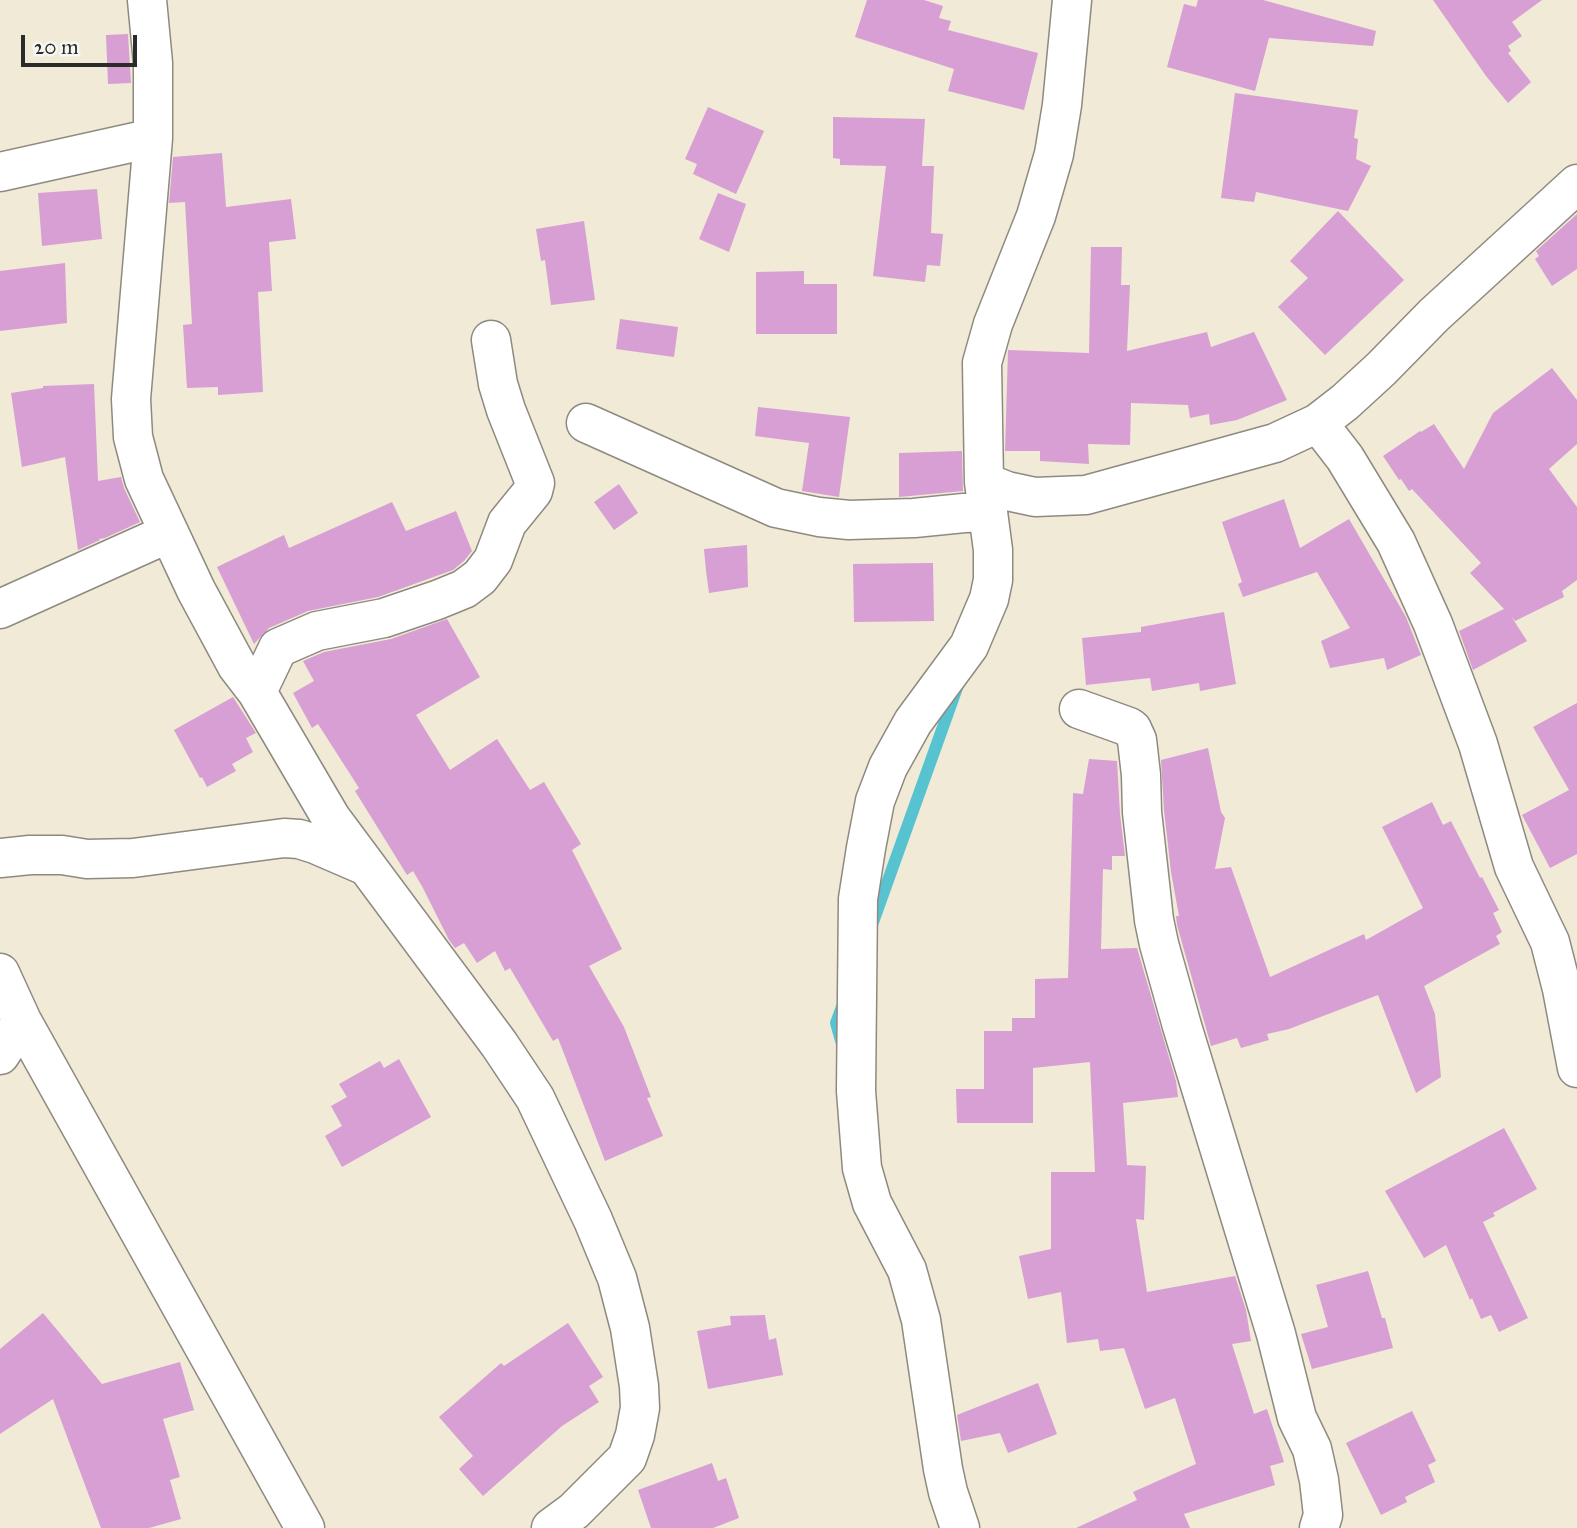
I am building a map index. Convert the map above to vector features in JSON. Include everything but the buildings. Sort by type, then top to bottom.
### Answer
[{"type":"street","points":[[147,0],[153,64],[153,138],[131,399],[133,437],[144,479],[196,590],[237,666],[257,692],[331,818],[499,1044],[535,1098],[593,1220],[620,1291],[630,1328],[640,1408],[627,1458],[574,1511],[551,1528]]},
{"type":"street","points":[[960,1528],[947,1492],[921,1320],[907,1270],[872,1203],[862,1168],[856,1091],[858,899],[875,801],[888,767],[913,722],[969,646],[985,611],[993,580],[993,550],[985,497],[982,363],[993,324],[1036,216],[1054,154],[1062,105],[1072,0]]},
{"type":"street","points":[[0,172],[153,138]]},
{"type":"street","points":[[586,423],[776,508],[818,517],[849,520],[964,513],[985,497],[1007,491],[1035,497],[1086,495],[1275,443],[1318,423],[1381,369],[1434,315],[1577,184]]},
{"type":"street","points":[[257,692],[278,648],[317,631],[384,618],[464,589],[480,577],[493,560],[507,523],[533,491],[535,483],[506,410],[498,384],[491,340]]},
{"type":"street","points":[[1318,423],[1345,458],[1395,542],[1433,624],[1478,744],[1514,867],[1550,942],[1577,1068]]},
{"type":"street","points":[[0,609],[169,533]]},
{"type":"street","points":[[1079,709],[1129,727],[1137,740],[1142,812],[1159,944],[1276,1334],[1297,1418],[1312,1449],[1320,1480],[1323,1515],[1319,1528]]},
{"type":"street","points":[[0,858],[62,855],[88,859],[133,858],[284,838],[315,844],[368,867]]},
{"type":"street","points":[[0,973],[22,1021],[304,1528]]},
{"type":"street","points":[[0,1055],[22,1021]]},
{"type":"waterway","points":[[872,925],[958,685]]},
{"type":"waterway","points":[[842,1044],[836,1023],[843,1004]]}]
